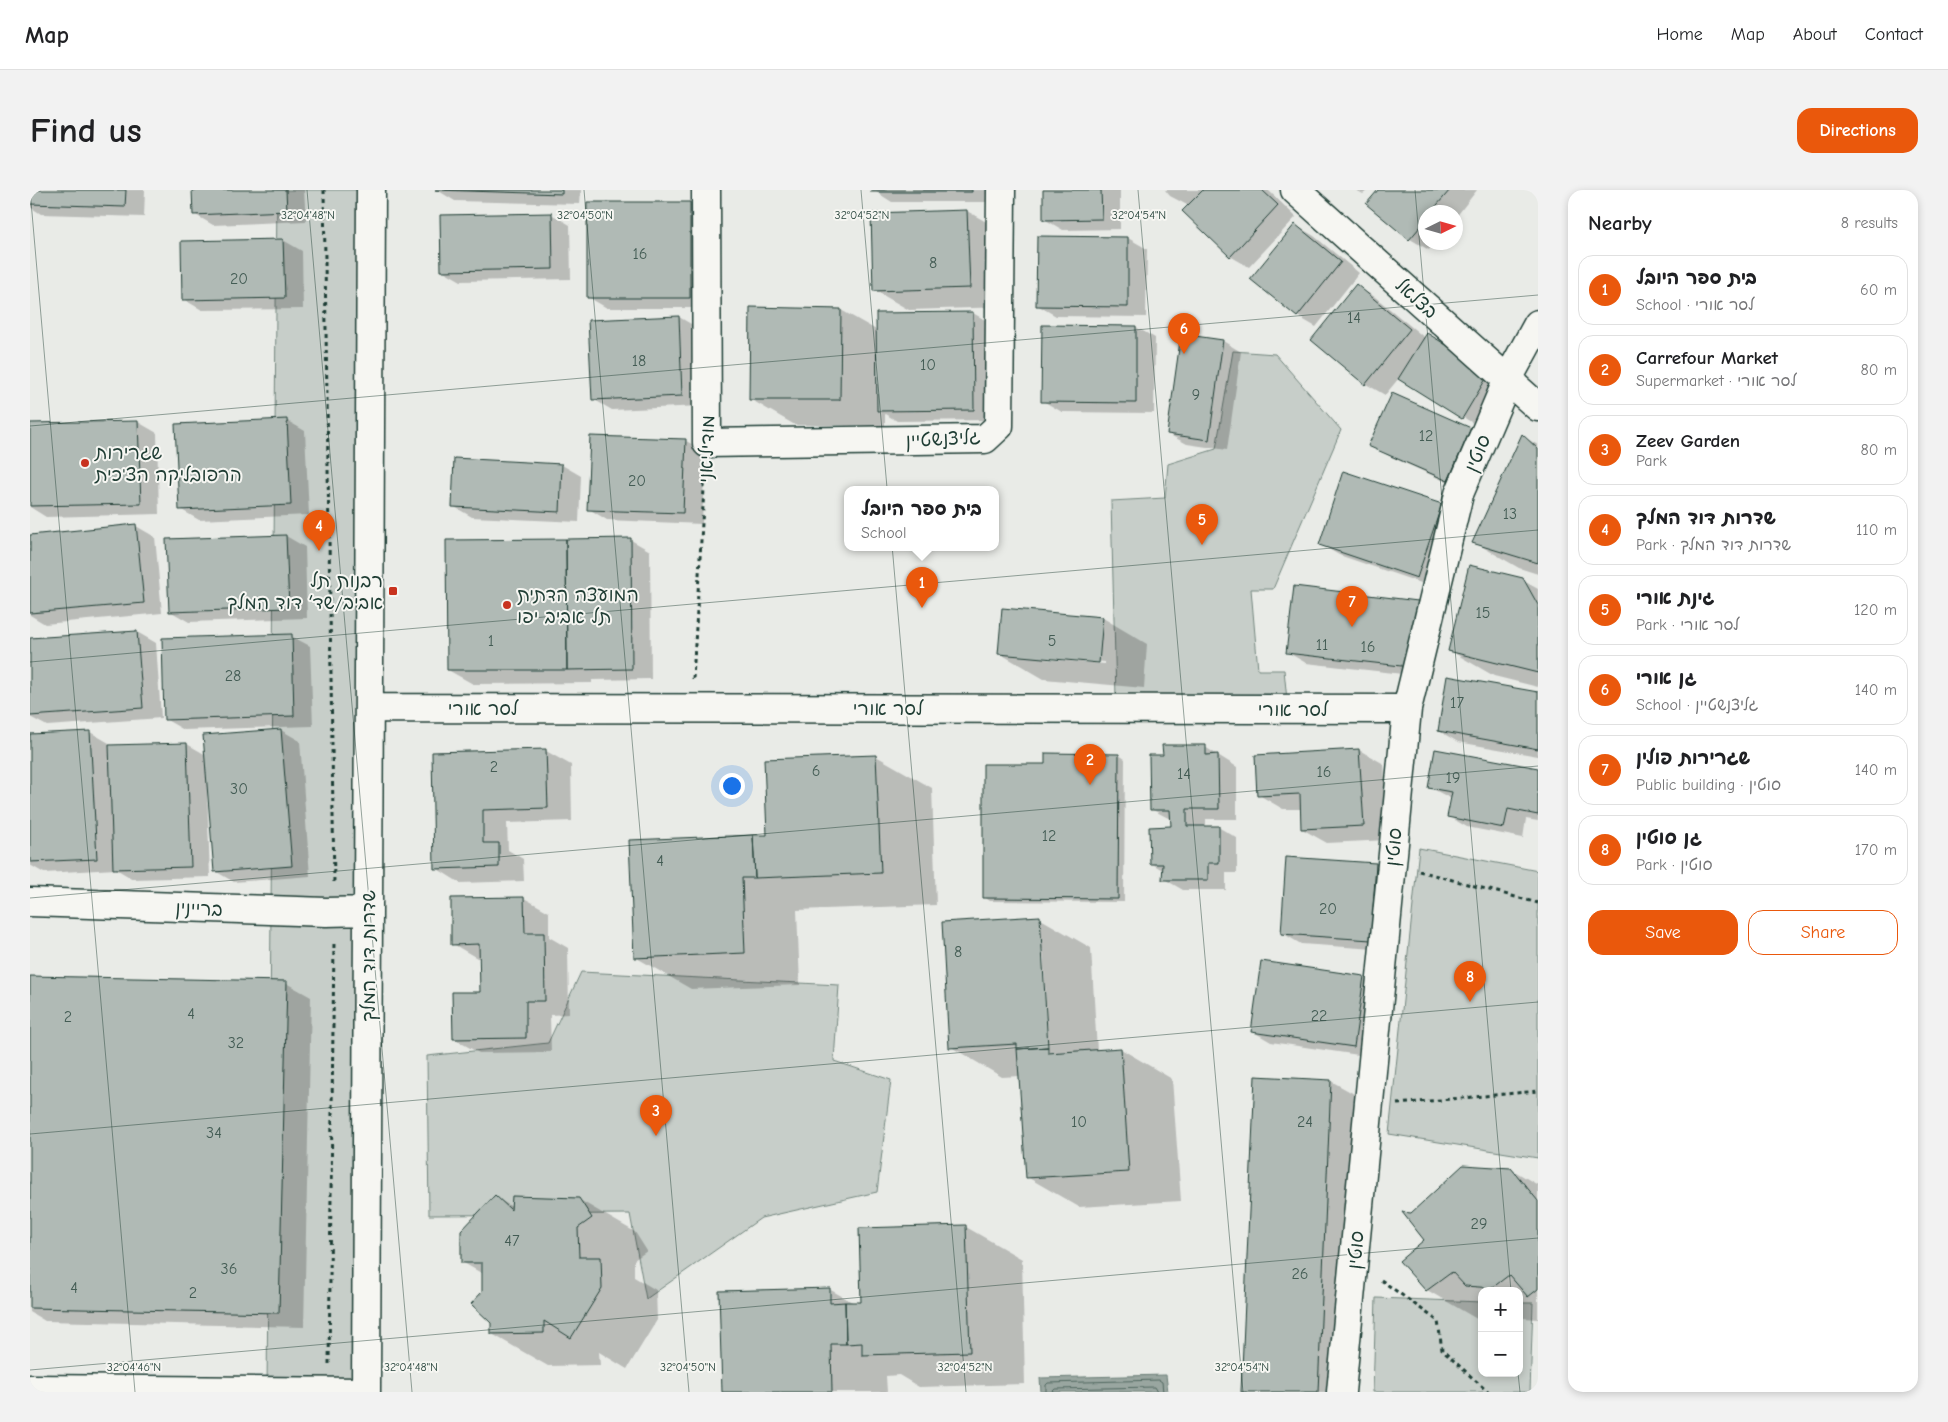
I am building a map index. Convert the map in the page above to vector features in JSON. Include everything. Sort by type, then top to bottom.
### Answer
[{"type":"street","name":"שדרות דוד המלך","points":[[366,1392],[371,190]]},
{"type":"street","name":"מודיליאני","points":[[706,190],[707,443]]},
{"type":"street","name":"גליצנשטיין","points":[[707,443],[985,439],[999,426],[1001,190]]},
{"type":"street","name":"בצלאל","points":[[1294,190],[1538,407]]},
{"type":"street","name":"סוטין","points":[[1341,1392],[1407,709],[1459,494],[1508,379],[1538,324]]},
{"type":"street","name":"לסר אורי","points":[[369,708],[1407,709]]},
{"type":"street","name":"בריינין","points":[[30,902],[334,912],[368,911]]},
{"type":"street","points":[[30,1389],[366,1392]]},
{"type":"path","points":[[324,190],[334,912],[328,1391]]},
{"type":"path","name":"מודיליאני","points":[[691,707],[707,443]]},
{"type":"path","points":[[1392,863],[1538,903]]},
{"type":"path","points":[[1369,1107],[1538,1091]]},
{"type":"path","points":[[1354,1261],[1438,1321],[1442,1350],[1488,1392]]},
{"type":"shaded area","points":[[277,190],[359,190],[365,1392],[267,1392]]},
{"type":"shaded area","points":[[1233,351],[1275,354],[1341,430],[1273,589],[1251,589],[1258,670],[1284,670],[1287,700],[1116,698],[1111,501],[1165,498],[1168,464],[1216,449]]},
{"type":"shaded area","points":[[1419,848],[1538,871],[1538,1158],[1389,1134]]},
{"type":"shaded area","points":[[581,972],[839,985],[834,1061],[891,1080],[877,1192],[761,1218],[646,1299],[630,1214],[429,1215],[427,1056],[548,1043]]},
{"type":"shaded area","points":[[1376,1298],[1478,1302],[1478,1377],[1523,1377],[1523,1303],[1533,1303],[1530,1392],[1373,1392]]},
{"type":"water","points":[[1166,1375],[1168,1392],[1041,1392],[1040,1378]]},
{"type":"building","points":[[30,190],[126,190],[125,207],[30,204]]},
{"type":"building","points":[[192,190],[286,190],[287,211],[193,215]]},
{"type":"building","points":[[435,190],[562,190],[562,194]]},
{"type":"building","points":[[871,190],[972,190],[972,192],[871,192]]},
{"type":"building","points":[[1043,190],[1101,190],[1102,219],[1043,220]]},
{"type":"building","points":[[1203,190],[1262,190],[1278,205],[1230,257],[1182,211]]},
{"type":"building","points":[[1378,190],[1450,190],[1437,205],[1418,205],[1418,229],[1409,240],[1366,204]]},
{"type":"building","points":[[587,202],[690,202],[690,298],[587,298]]},
{"type":"building","points":[[967,210],[970,288],[873,291],[871,213]]},
{"type":"building","points":[[552,213],[553,269],[441,271],[440,215]]},
{"type":"building","points":[[1295,224],[1341,262],[1297,317],[1250,279]]},
{"type":"building","points":[[1037,236],[1128,237],[1128,307],[1036,306]]},
{"type":"building","points":[[283,239],[285,298],[182,300],[181,241]]},
{"type":"building","points":[[1356,284],[1410,329],[1365,385],[1311,340]]},
{"type":"building","points":[[750,307],[841,309],[840,400],[749,400]]},
{"type":"building","points":[[973,312],[974,410],[877,411],[876,313]]},
{"type":"building","points":[[679,316],[682,396],[592,400],[588,320]]},
{"type":"building","points":[[1042,325],[1136,326],[1136,403],[1041,402]]},
{"type":"building","points":[[1427,333],[1490,372],[1462,419],[1398,379]]},
{"type":"building","points":[[1181,334],[1223,340],[1209,440],[1167,434]]},
{"type":"building","points":[[1392,393],[1471,428],[1448,481],[1368,446]]},
{"type":"building","points":[[287,419],[291,505],[179,510],[175,424]]},
{"type":"building","name":"שגרירות הרפובליקה הצ'כית","points":[[138,421],[141,504],[30,506],[30,423]]},
{"type":"building","points":[[1522,434],[1538,449],[1538,563],[1472,543]]},
{"type":"building","points":[[590,436],[686,439],[683,513],[587,510]]},
{"type":"building","points":[[454,458],[562,464],[560,512],[452,507]]},
{"type":"building","points":[[1343,471],[1442,504],[1417,578],[1319,545]]},
{"type":"building","points":[[136,524],[144,603],[30,613],[30,535]]},
{"type":"building","points":[[286,535],[289,608],[169,612],[166,539]]},
{"type":"building","points":[[631,538],[632,669],[567,670],[566,539]]},
{"type":"building","name":"המועצה הדתית תל אביב יפו","points":[[566,539],[567,670],[447,670],[446,540]]},
{"type":"building","points":[[1469,565],[1523,578],[1538,605],[1538,673],[1448,651]]},
{"type":"building","points":[[1294,586],[1418,601],[1410,667],[1286,653]]},
{"type":"building","points":[[1002,608],[1103,617],[1099,663],[998,654]]},
{"type":"building","points":[[137,631],[143,708],[30,716],[30,638]]},
{"type":"building","points":[[292,634],[294,716],[164,720],[162,638]]},
{"type":"building","points":[[1447,676],[1538,692],[1538,749],[1438,731]]},
{"type":"building","points":[[281,729],[292,866],[214,872],[203,735]]},
{"type":"building","points":[[90,731],[97,859],[30,862],[30,734]]},
{"type":"building","points":[[187,743],[191,867],[113,869],[109,745]]},
{"type":"building","points":[[1162,745],[1206,745],[1206,755],[1218,754],[1219,809],[1187,809],[1187,826],[1219,826],[1219,863],[1208,863],[1208,880],[1162,880],[1163,864],[1150,864],[1149,827],[1171,826],[1170,810],[1150,810],[1149,755],[1163,755]]},
{"type":"building","points":[[546,749],[548,808],[483,810],[483,843],[499,843],[499,867],[434,869],[432,752]]},
{"type":"building","points":[[1359,749],[1364,826],[1301,829],[1300,794],[1257,796],[1255,755]]},
{"type":"building","points":[[1435,749],[1538,768],[1538,815],[1508,809],[1504,828],[1447,817],[1452,792],[1428,788]]},
{"type":"building","points":[[1045,753],[1119,754],[1118,899],[983,898],[983,764],[1045,764]]},
{"type":"building","points":[[876,755],[881,873],[755,878],[753,835],[767,835],[764,759]]},
{"type":"building","points":[[753,835],[755,878],[742,878],[745,953],[634,958],[629,840]]},
{"type":"building","points":[[1286,857],[1376,863],[1371,940],[1281,934]]},
{"type":"building","points":[[524,897],[525,933],[544,933],[545,1001],[526,1001],[526,1038],[453,1039],[452,992],[480,992],[479,944],[451,945],[451,898]]},
{"type":"building","points":[[1040,916],[1048,1047],[1017,1049],[1017,1044],[949,1048],[942,922]]},
{"type":"building","points":[[1261,961],[1364,976],[1354,1047],[1251,1032]]},
{"type":"building","points":[[30,976],[287,981],[279,1313],[30,1308]]},
{"type":"building","points":[[1048,1047],[1048,1053],[1121,1048],[1129,1172],[1026,1178],[1017,1049]]},
{"type":"building","points":[[1255,1076],[1331,1080],[1318,1392],[1241,1392]]},
{"type":"building","points":[[1463,1165],[1511,1168],[1538,1201],[1538,1289],[1528,1297],[1523,1291],[1523,1287],[1519,1287],[1509,1275],[1493,1287],[1465,1286],[1452,1272],[1426,1291],[1399,1261],[1424,1240],[1402,1212],[1411,1213]]},
{"type":"building","points":[[495,1195],[511,1210],[512,1196],[579,1198],[592,1218],[578,1228],[579,1257],[601,1257],[602,1288],[571,1338],[544,1321],[544,1333],[491,1334],[491,1323],[471,1304],[482,1292],[482,1263],[461,1263],[461,1231]]},
{"type":"building","points":[[966,1225],[970,1352],[862,1355],[862,1343],[846,1344],[845,1302],[861,1302],[859,1228]]},
{"type":"building","points":[[830,1288],[830,1303],[845,1302],[846,1344],[831,1344],[832,1392],[722,1392],[719,1291]]},
{"type":"place","name":"גן אורי","points":[[1184,354]]},
{"type":"place","name":"שגרירות הרפובליקה הצ'כית","points":[[85,463]]},
{"type":"place","name":"גינת אורי","points":[[1202,545]]},
{"type":"place","name":"שדרות דוד המלך","points":[[319,551]]},
{"type":"place","name":"רבנות תל אביב/שד׳ דוד המלך","points":[[393,591]]},
{"type":"place","name":"המועצה הדתית תל אביב יפו","points":[[507,605]]},
{"type":"place","name":"בית ספר היובל","points":[[922,608]]},
{"type":"place","name":"שגרירות פולין","points":[[1352,627]]},
{"type":"place","name":"Carrefour Market","points":[[1090,785]]},
{"type":"place","name":"גן סוטין","points":[[1470,1002]]},
{"type":"place","name":"Zeev Garden","points":[[656,1136]]}]
